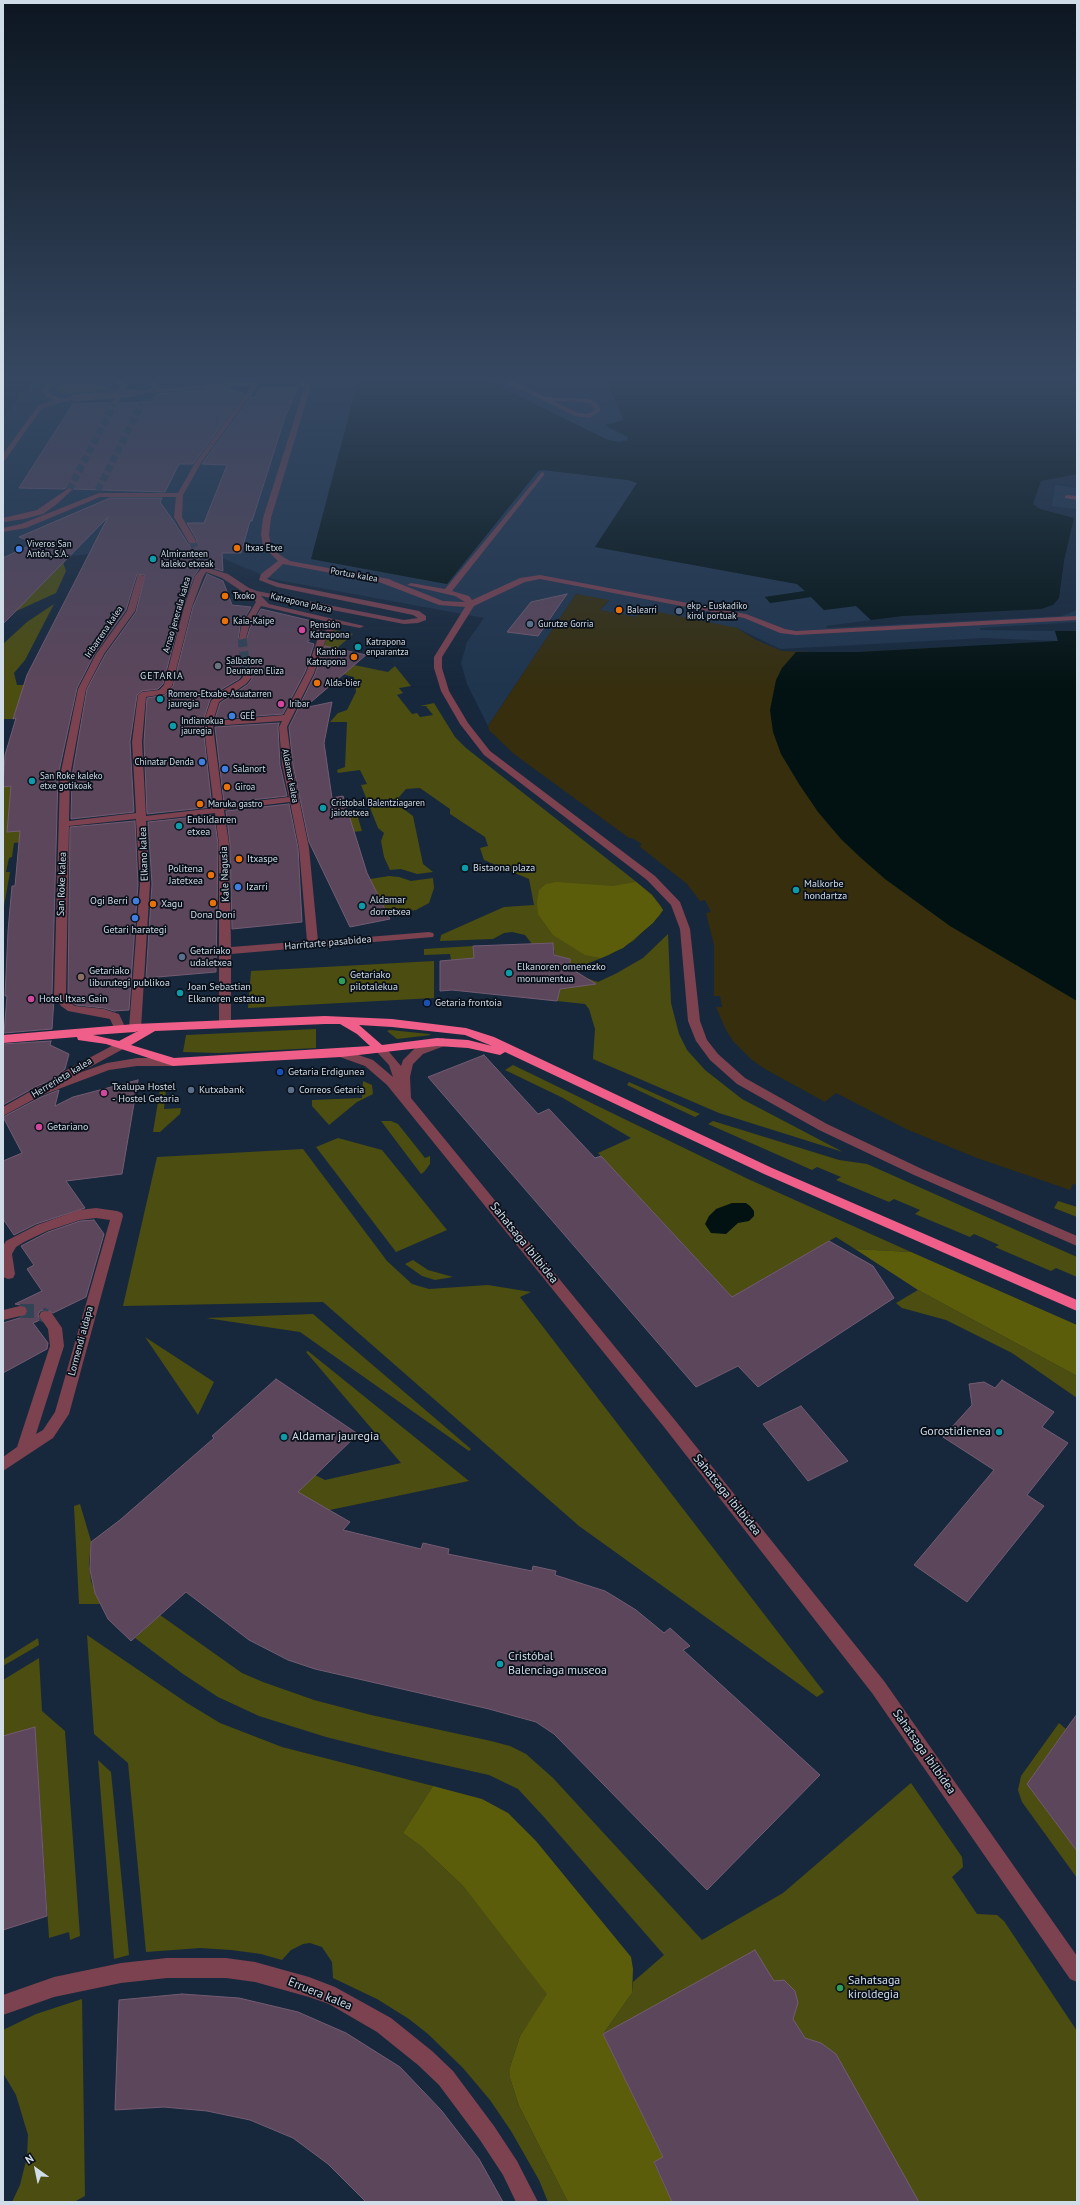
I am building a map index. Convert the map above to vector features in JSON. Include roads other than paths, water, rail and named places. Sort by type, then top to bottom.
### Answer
[{"type":"highway","points":[[341,1020],[361,1031],[380,1049]]},
{"type":"highway","points":[[3,1039],[135,1028],[341,1020],[392,1023],[458,1031],[490,1040],[768,1171],[1077,1306]]},
{"type":"highway","points":[[121,1045],[154,1027]]},
{"type":"highway","points":[[49,1034],[82,1037],[121,1045],[173,1062],[341,1053],[442,1042],[468,1044],[524,1056]]},
{"type":"street","points":[[186,484],[180,495],[178,517],[192,541]]},
{"type":"street","points":[[255,593],[404,622],[416,622],[423,619],[423,616],[416,613],[277,585],[263,580],[264,576],[282,561],[268,549],[265,530],[279,484]]},
{"type":"street","points":[[447,592],[534,484]]},
{"type":"street","points":[[3,520],[24,517],[40,512],[55,503],[69,490]]},
{"type":"street","points":[[83,501],[98,490]]},
{"type":"street","points":[[3,530],[27,525],[95,496],[108,494],[180,495]]},
{"type":"street","points":[[1067,497],[1077,498]]},
{"type":"street","name":"Portua kalea","points":[[282,561],[447,592],[464,597],[471,604]]},
{"type":"street","name":"Arnao jenerala kalea","points":[[157,693],[164,691],[168,686],[188,607],[204,565],[225,576],[244,589],[255,593]]},
{"type":"street","name":"Iribarrena kalea","points":[[79,698],[100,654],[131,612],[141,576]]},
{"type":"street","points":[[382,580],[447,604],[471,604],[508,586],[534,578],[556,579],[752,617],[783,631],[796,633],[1077,618]]},
{"type":"street","name":"Katrapona plaza","points":[[255,593],[260,602],[274,608],[360,626]]},
{"type":"street","name":"Katrapona plaza","points":[[242,638],[245,627],[260,602]]},
{"type":"street","points":[[471,604],[469,611],[440,653],[437,663],[445,691],[470,733],[494,758],[650,878],[676,904],[685,929],[694,1021],[707,1049],[729,1071],[762,1094],[864,1148],[1077,1241]]},
{"type":"street","name":"Aldamar kalea","points":[[313,944],[304,848],[283,740],[283,726],[310,673],[322,638],[338,622]]},
{"type":"street","name":"Kale Nagusia","points":[[225,1024],[226,951],[224,844],[209,724],[210,709],[215,701],[244,682],[246,678],[246,670]]},
{"type":"street","name":"Elkano kalea","points":[[135,1028],[145,890],[142,817],[137,752],[138,725],[142,695],[157,693]]},
{"type":"street","name":"San Roke kalea","points":[[79,698],[65,776],[60,995],[65,1004],[72,1009],[104,1013],[114,1017],[120,1029]]},
{"type":"street","points":[[209,724],[286,718]]},
{"type":"street","points":[[64,824],[219,809],[294,799]]},
{"type":"street","name":"Harritarte pasabidea","points":[[226,951],[429,935]]},
{"type":"street","points":[[405,1098],[404,1077],[407,1063],[419,1051],[442,1042]]},
{"type":"street","name":"Herrerieta kalea","points":[[3,1112],[121,1045]]},
{"type":"street","points":[[380,1049],[394,1064],[405,1098]]},
{"type":"street","name":"Sahatsaga ibilbidea","points":[[341,1053],[374,1066],[405,1098],[531,1251],[848,1647],[889,1702],[1077,1972]]},
{"type":"street","points":[[38,1093],[107,1067],[137,1062],[173,1062]]},
{"type":"street","name":"Lormendi aldapa","points":[[3,1465],[48,1434],[62,1414],[116,1216],[96,1213],[79,1215],[42,1228],[19,1239],[8,1248],[5,1254],[8,1274]]},
{"type":"street","points":[[3,1315],[20,1311]]},
{"type":"street","points":[[23,1452],[57,1346],[55,1328],[46,1316]]},
{"type":"street","name":"Erruera kalea","points":[[3,2006],[54,1987],[120,1973],[167,1968],[226,1968],[255,1972],[310,1987],[342,2001],[384,2025],[446,2078],[487,2133],[510,2168],[527,2202]]},
{"type":"tunnel","points":[[69,490],[72,484]]},
{"type":"tunnel","points":[[98,490],[101,484]]},
{"type":"tunnel","points":[[192,541],[202,562]]},
{"type":"tunnel","points":[[242,638],[246,670]]},
{"type":"tunnel","points":[[20,1311],[34,1311],[46,1316]]},
{"type":"place","name":"Itxas Etxe","points":[[237,548]]},
{"type":"place","name":"Viveros San Antón, S.A.","points":[[19,549]]},
{"type":"place","name":"Almiranteen kaleko etxeak","points":[[153,559]]},
{"type":"place","name":"Txoko","points":[[225,596]]},
{"type":"place","name":"Balearri","points":[[619,610]]},
{"type":"place","name":"ekp - Euskadiko kirol portuak","points":[[679,611]]},
{"type":"place","name":"Kaia-Kaipe","points":[[225,621]]},
{"type":"place","name":"Gurutze Gorria","points":[[530,624]]},
{"type":"place","name":"Pensión Katrapona","points":[[302,630]]},
{"type":"place","name":"Katrapona enparantza","points":[[358,647]]},
{"type":"place","name":"Kantina Katrapona","points":[[354,657]]},
{"type":"place","name":"Salbatore Deunaren Eliza","points":[[218,666]]},
{"type":"place","name":"Alda-bier","points":[[317,683]]},
{"type":"place","name":"Romero-Etxabe-Asuatarren jauregia","points":[[160,699]]},
{"type":"place","name":"Iribar","points":[[281,704]]},
{"type":"place","name":"GEÊ","points":[[232,716]]},
{"type":"place","name":"Indianokua jauregia","points":[[173,726]]},
{"type":"place","name":"Chinatar Denda","points":[[202,762]]},
{"type":"place","name":"Salanort","points":[[225,769]]},
{"type":"place","name":"San Roke kaleko etxe gotikoak","points":[[32,781]]},
{"type":"place","name":"Giroa","points":[[227,787]]},
{"type":"place","name":"Maruka gastro","points":[[200,804]]},
{"type":"place","name":"Cristobal Balentziagaren jaiotetxea","points":[[323,808]]},
{"type":"place","name":"Enbildarren etxea","points":[[179,826]]},
{"type":"place","name":"Itxaspe","points":[[239,859]]},
{"type":"place","name":"Bistaona plaza","points":[[465,868]]},
{"type":"place","name":"Politena Jatetxea","points":[[211,875]]},
{"type":"place","name":"Izarri","points":[[238,887]]},
{"type":"place","name":"Malkorbe hondartza","points":[[796,890]]},
{"type":"place","name":"Ogi Berri","points":[[136,901]]},
{"type":"place","name":"Dona Doni","points":[[213,903]]},
{"type":"place","name":"Xagu","points":[[153,904]]},
{"type":"place","name":"Aldamar dorretxea","points":[[362,906]]},
{"type":"place","name":"Getari harategi","points":[[135,918]]},
{"type":"place","name":"Getariako udaletxea","points":[[182,957]]},
{"type":"place","name":"Elkanoren omenezko monumentua","points":[[509,973]]},
{"type":"place","name":"Getariako liburutegi publikoa","points":[[81,977]]},
{"type":"place","name":"Getariako pilotalekua","points":[[342,981]]},
{"type":"place","name":"Joan Sebastian Elkanoren estatua","points":[[180,993]]},
{"type":"place","name":"Hotel Itxas Gain","points":[[31,999]]},
{"type":"place","name":"Getaria frontoia","points":[[427,1003]]},
{"type":"place","name":"Getaria Erdigunea","points":[[280,1072]]},
{"type":"place","name":"Kutxabank","points":[[191,1090]]},
{"type":"place","name":"Correos Getaria","points":[[291,1090]]},
{"type":"place","name":"Txalupa Hostel - Hostel Getaria","points":[[104,1093]]},
{"type":"place","name":"Getariano","points":[[39,1127]]},
{"type":"place","name":"Gorostidienea","points":[[999,1432]]},
{"type":"place","name":"Aldamar jauregia","points":[[284,1437]]},
{"type":"place","name":"Cristóbal Balenciaga museoa","points":[[500,1664]]},
{"type":"place","name":"Sahatsaga kiroldegia","points":[[840,1988]]},
{"type":"district","name":"GETARIA","points":[[162,676]]}]
